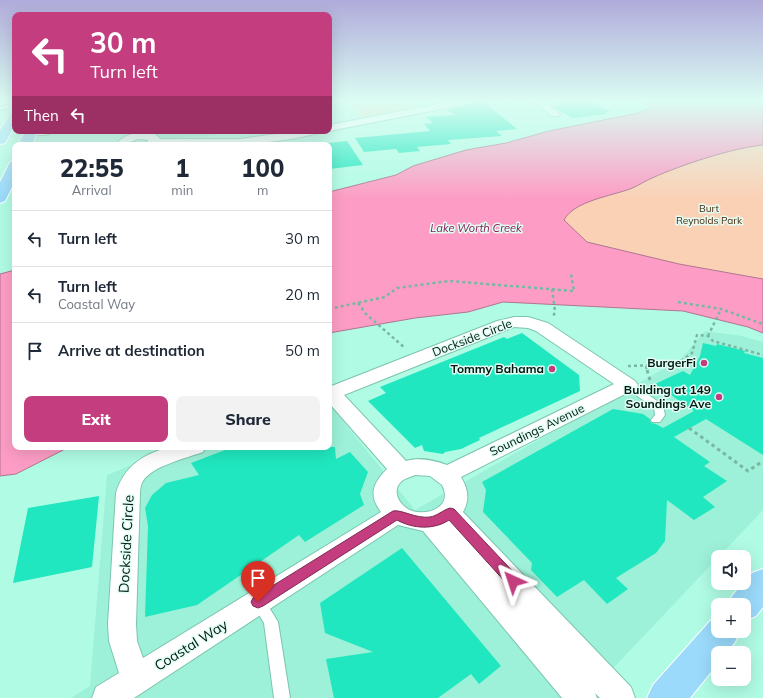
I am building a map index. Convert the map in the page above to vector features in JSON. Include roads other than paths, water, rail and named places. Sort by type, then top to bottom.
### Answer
[{"type":"main road","points":[[0,198],[12,172]]},
{"type":"main road","points":[[751,598],[763,583]]},
{"type":"main road","points":[[666,698],[717,638]]},
{"type":"street","points":[[136,139],[240,142],[300,134]]},
{"type":"street","name":"Dockside Circle","points":[[332,392],[503,325],[520,321],[542,327],[625,376]]},
{"type":"street","name":"Soundings Avenue","points":[[446,475],[625,376]]},
{"type":"street","points":[[332,395],[401,470]]},
{"type":"street","name":"Dockside Circle","points":[[136,680],[123,641],[122,624],[128,493],[130,482],[138,472],[151,464],[187,450]]},
{"type":"street","points":[[423,467],[434,469],[446,475],[456,488],[458,496],[456,505],[440,517],[416,522],[403,518],[386,503],[384,493],[386,484],[392,476],[401,470],[423,467]]},
{"type":"street","name":"Coastal Way","points":[[107,698],[397,514]]},
{"type":"street","points":[[440,517],[582,698]]},
{"type":"street","points":[[440,517],[620,698]]},
{"type":"lane","points":[[625,376],[658,407],[660,415],[656,420]]},
{"type":"lane","points":[[258,602],[271,622],[282,698]]},
{"type":"water","name":"Lake Worth Creek","points":[[543,133],[763,133],[763,145],[722,153],[677,168],[630,189],[584,204],[576,208],[564,220],[587,242],[679,264],[763,279],[763,333],[748,327],[683,311],[503,302],[468,312],[415,318],[332,332],[332,191],[396,175],[413,166],[466,150],[506,143]]},
{"type":"water","points":[[12,271],[12,450],[63,450],[16,474],[0,476],[0,274]]},
{"type":"place","name":"BurgerFi","points":[[704,363]]},
{"type":"place","name":"Tommy Bahama","points":[[552,369]]},
{"type":"place","name":"Building at 149 Soundings Ave","points":[[719,397]]},
{"type":"park label","name":"Burt Reynolds Park","points":[[709,214]]}]
